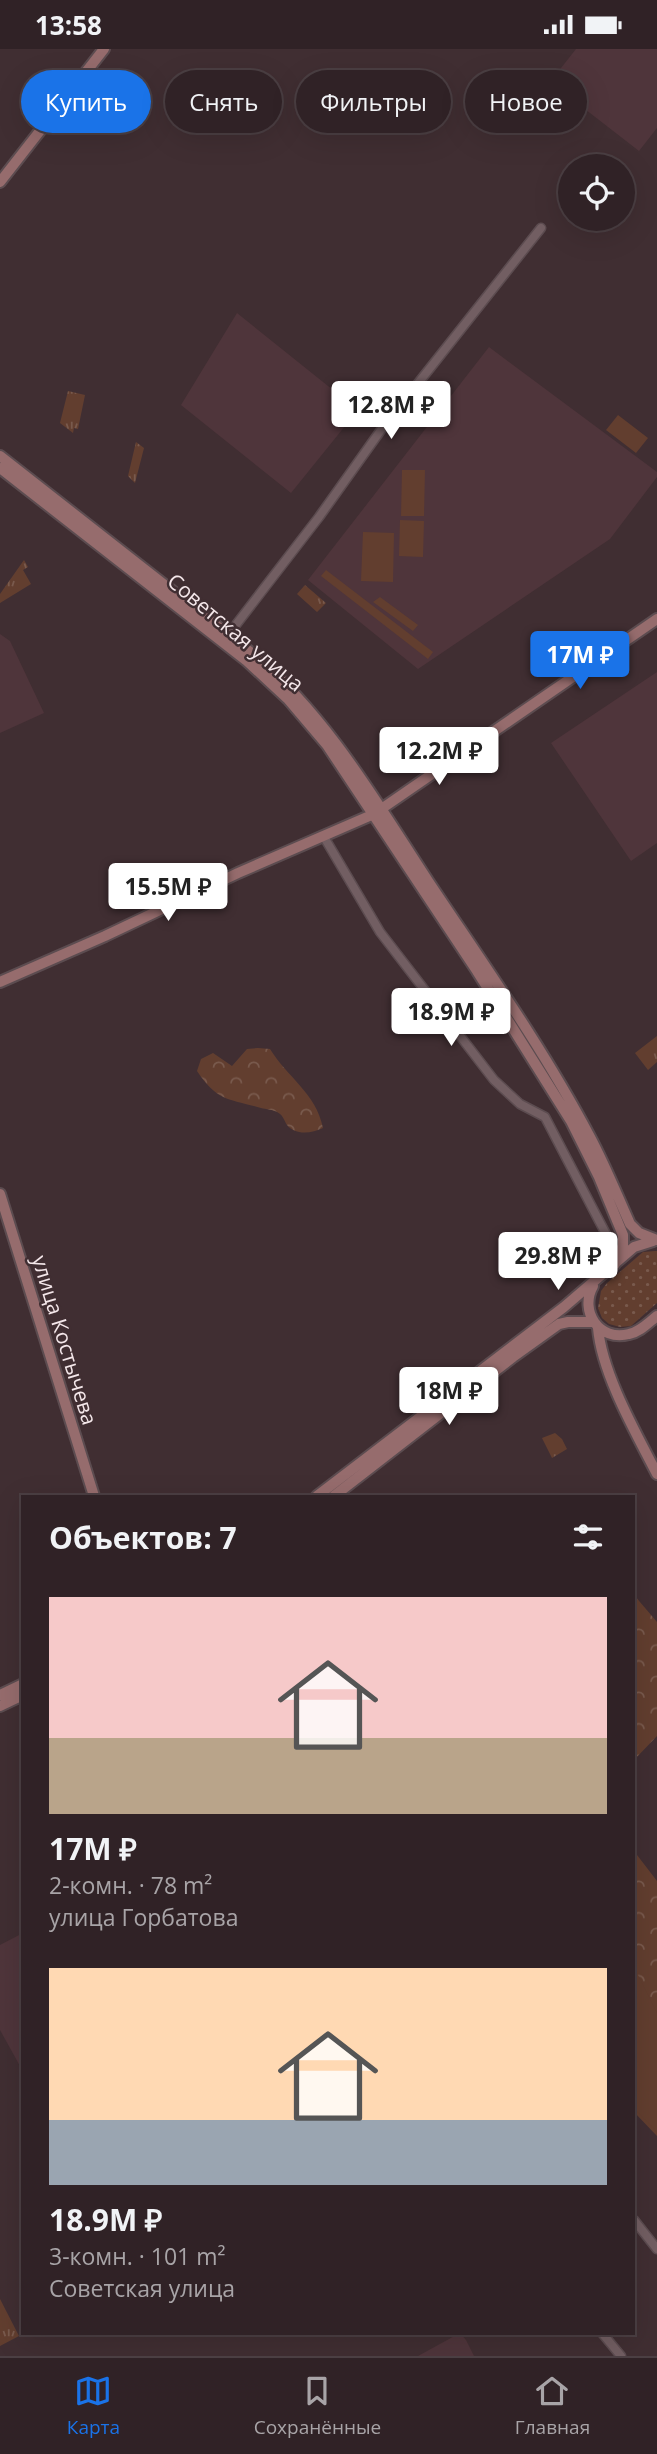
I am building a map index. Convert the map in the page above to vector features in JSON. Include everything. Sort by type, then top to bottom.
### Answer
[{"type":"main road","points":[[0,182],[104,49]]},
{"type":"main road","name":"Советская улица","points":[[0,456],[225,638],[271,681],[304,717],[377,811],[510,1006],[591,1139],[630,1224],[639,1233],[657,1240]]},
{"type":"main road","name":"Советская улица","points":[[0,468],[225,638]]},
{"type":"main road","points":[[0,982],[377,811],[657,619]]},
{"type":"main road","name":"Советская улица","points":[[377,811],[577,1132],[623,1235],[623,1245],[615,1264]]},
{"type":"main road","name":"улица Костычева","points":[[0,1194],[94,1495]]},
{"type":"main road","points":[[318,1495],[507,1348],[540,1326],[634,1247],[657,1240]]},
{"type":"main road","points":[[595,1282],[588,1296],[589,1314],[596,1325],[602,1352],[623,1404],[657,1474]]},
{"type":"main road","points":[[335,1495],[552,1329],[568,1322],[596,1325],[614,1335],[631,1334],[657,1316]]},
{"type":"main road","points":[[0,1695],[21,1685]]},
{"type":"main road","points":[[0,1706],[21,1696]]},
{"type":"street","points":[[225,638],[319,517],[381,430],[541,228]]},
{"type":"street","points":[[324,837],[380,932],[494,1080],[520,1104],[545,1117],[607,1236]]},
{"type":"street","points":[[635,2221],[657,2249]]},
{"type":"street","points":[[604,2335],[621,2356]]},
{"type":"shaded area","points":[[576,49],[657,49],[657,128],[639,151],[587,111],[587,70],[559,70]]},
{"type":"shaded area","points":[[237,313],[358,410],[291,493],[181,405]]},
{"type":"shaded area","points":[[489,347],[657,472],[657,477],[610,539],[418,669],[308,580]]},
{"type":"shaded area","points":[[0,634],[10,641],[44,713],[0,733]]},
{"type":"shaded area","points":[[657,672],[657,843],[631,861],[551,743]]},
{"type":"shaded area","points":[[21,1934],[20,2066],[0,2030],[0,1945]]},
{"type":"shaded area","points":[[456,2335],[462,2335],[474,2356],[418,2356]]},
{"type":"green space","points":[[68,391],[85,395],[78,429],[74,428],[73,433],[60,423]]},
{"type":"green space","points":[[618,415],[648,438],[636,453],[606,430]]},
{"type":"green space","points":[[136,442],[144,448],[135,483],[128,476]]},
{"type":"green space","points":[[402,470],[425,470],[424,516],[401,516]]},
{"type":"green space","points":[[400,520],[424,521],[423,557],[399,556]]},
{"type":"green space","points":[[363,532],[394,533],[393,582],[361,581]]},
{"type":"green space","points":[[24,560],[28,567],[23,570],[31,584],[0,603],[0,594]]},
{"type":"green space","points":[[326,570],[433,652],[428,659],[321,576]]},
{"type":"green space","points":[[305,585],[326,603],[317,612],[297,594]]},
{"type":"green space","points":[[380,597],[418,625],[413,631],[373,602]]},
{"type":"green space","points":[[657,1036],[657,1062],[648,1070],[635,1053]]},
{"type":"green space","points":[[247,1049],[270,1049],[308,1095],[323,1128],[309,1132],[295,1131],[277,1112],[218,1094],[197,1071],[201,1059],[213,1053],[232,1066]]},
{"type":"green space","points":[[657,1251],[657,1303],[631,1326],[609,1324],[602,1318],[598,1308],[601,1291],[643,1252]]},
{"type":"green space","points":[[555,1433],[567,1449],[552,1458],[542,1438]]},
{"type":"green space","points":[[635,1596],[657,1622],[657,1736],[635,1759]]},
{"type":"green space","points":[[635,1844],[637,1855],[657,1881],[657,2136],[635,2113]]},
{"type":"green space","points":[[635,1969],[657,2013],[657,2132],[635,2109]]},
{"type":"green space","points":[[0,2299],[19,2336],[0,2346]]}]
